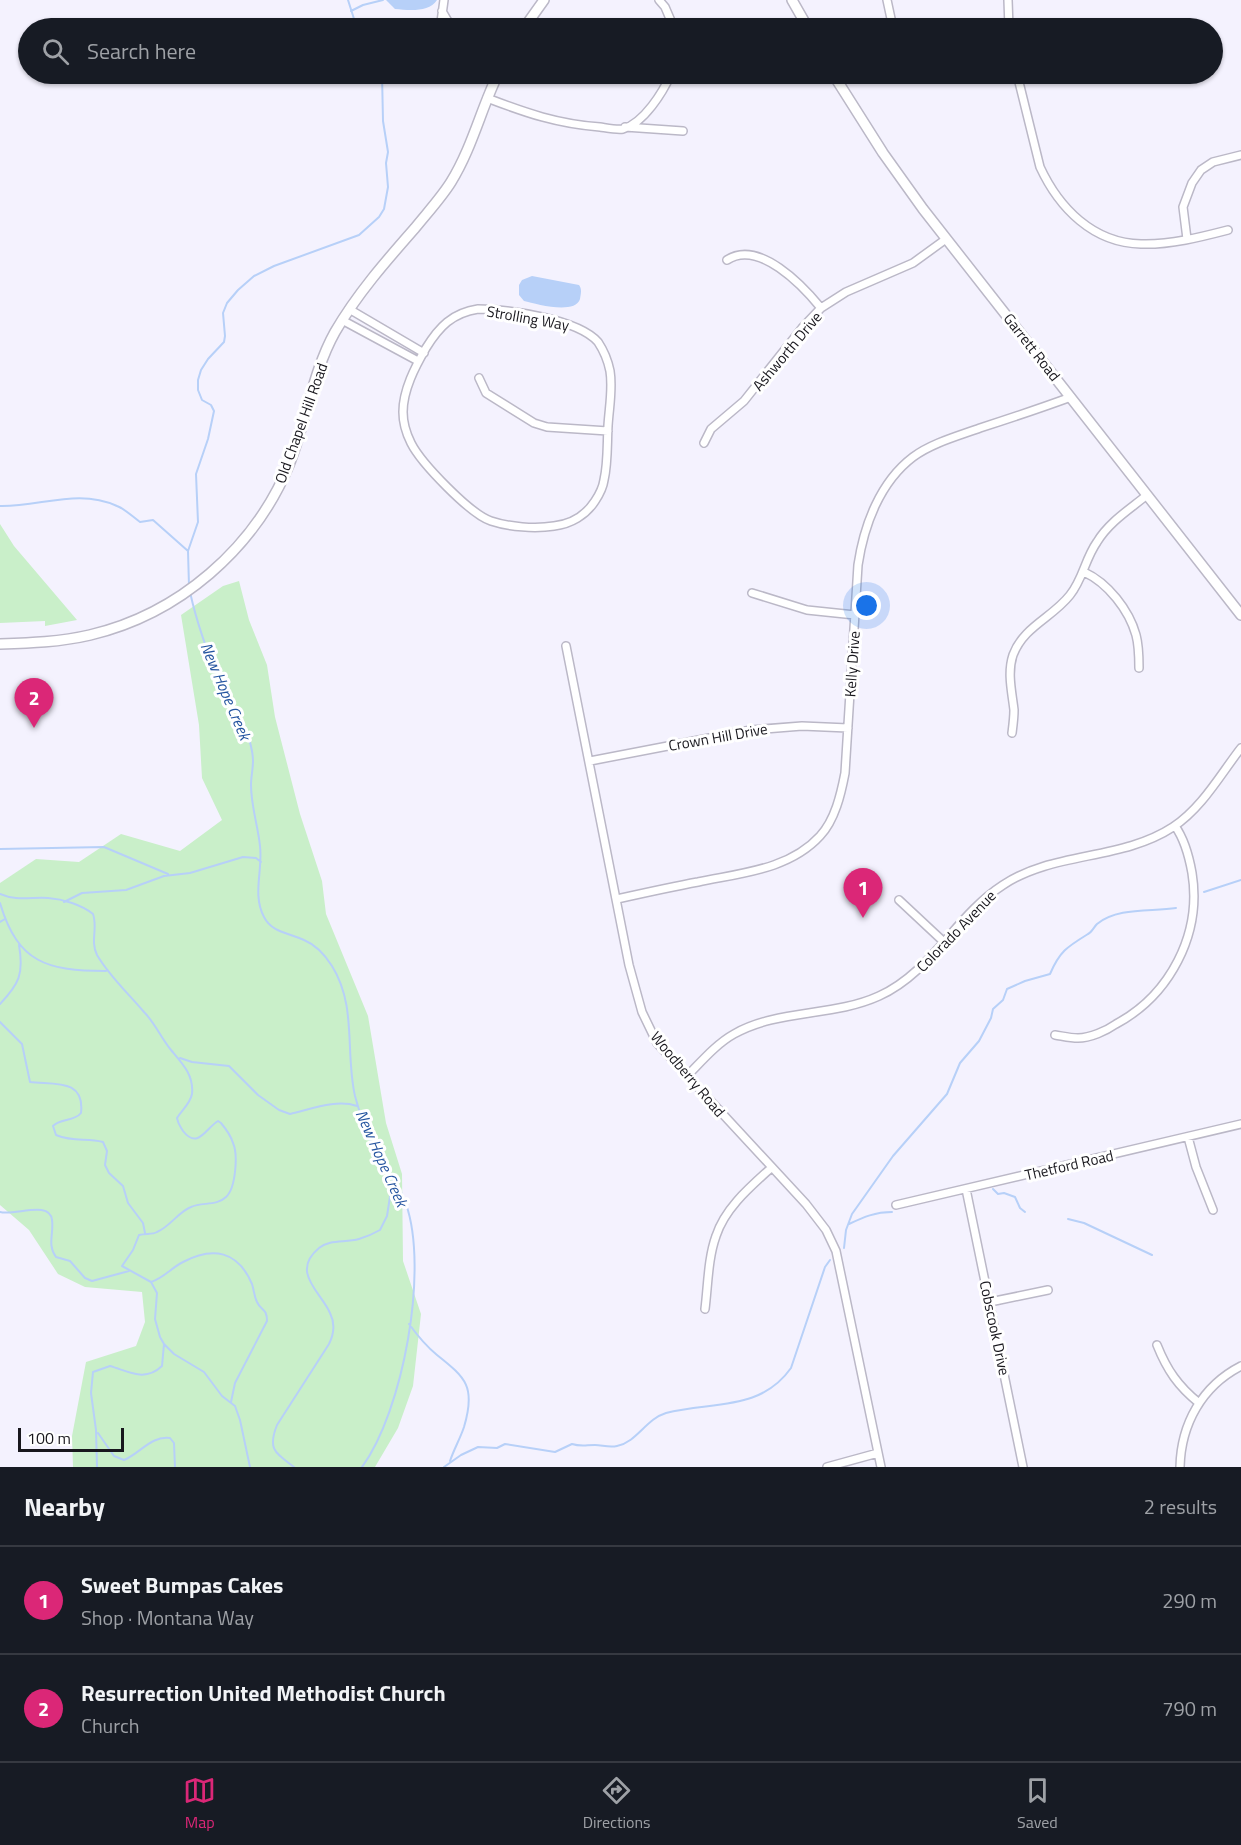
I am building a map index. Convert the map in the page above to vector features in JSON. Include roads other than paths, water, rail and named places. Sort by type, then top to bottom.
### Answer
[{"type":"main road","points":[[531,18],[544,0]]},
{"type":"main road","points":[[792,0],[802,18]]},
{"type":"main road","name":"Old Chapel Hill Road","points":[[0,644],[51,642],[90,635],[128,624],[164,607],[212,572],[249,533],[265,511],[283,478],[329,345],[342,320],[451,183],[470,145],[493,84]]},
{"type":"main road","name":"Garrett Road","points":[[840,84],[883,153],[946,239],[1241,615]]},
{"type":"street","points":[[441,18],[444,0]]},
{"type":"street","points":[[659,0],[670,18]]},
{"type":"street","points":[[887,0],[891,18]]},
{"type":"street","points":[[1008,0],[1009,18]]},
{"type":"street","points":[[442,11],[446,18]]},
{"type":"street","points":[[625,128],[637,121],[656,101],[665,84]]},
{"type":"street","points":[[1020,84],[1040,166],[1052,189],[1074,216],[1089,228],[1124,242],[1157,244],[1228,230]]},
{"type":"street","points":[[487,98],[528,114],[569,124],[683,131]]},
{"type":"street","points":[[1187,239],[1183,207],[1192,183],[1202,170],[1214,162],[1241,155]]},
{"type":"street","name":"Ashworth Drive","points":[[704,443],[711,429],[744,401],[802,328],[821,308],[846,292],[912,263],[946,239]]},
{"type":"street","points":[[727,260],[741,254],[773,264],[796,280],[821,308]]},
{"type":"street","points":[[349,309],[424,353]]},
{"type":"street","name":"Strolling Way","points":[[470,310],[494,310],[573,325],[586,332],[598,343],[609,364],[611,381],[604,482],[596,500],[583,515],[565,524],[553,526],[517,525],[491,521],[469,508],[423,459],[411,443],[404,422],[404,404],[418,362],[424,353],[443,324],[456,315],[470,310]]},
{"type":"street","points":[[342,320],[418,362]]},
{"type":"street","points":[[381,341],[386,330]]},
{"type":"street","points":[[479,378],[484,391],[516,414],[534,423],[546,427],[608,431]]},
{"type":"street","name":"Kelly Drive","points":[[617,899],[757,870],[787,860],[813,843],[826,827],[842,790],[858,565],[868,522],[884,492],[905,464],[922,452],[954,438],[1071,397]]},
{"type":"street","points":[[1012,733],[1014,712],[1010,675],[1014,653],[1022,638],[1033,625],[1065,601],[1084,572],[1097,541],[1118,518],[1147,495]]},
{"type":"street","points":[[1084,572],[1102,582],[1130,621],[1138,642],[1139,668]]},
{"type":"street","points":[[752,593],[807,610],[855,615]]},
{"type":"street","name":"Woodberry Road","points":[[566,646],[629,965],[642,1012],[657,1043],[817,1216],[832,1240],[845,1291],[881,1467]]},
{"type":"street","name":"Crown Hill Drive","points":[[590,761],[751,730],[784,726],[848,728]]},
{"type":"street","name":"Colorado Avenue","points":[[687,1076],[724,1041],[750,1027],[776,1019],[860,1002],[897,987],[924,965],[988,896],[1023,873],[1054,863],[1137,845],[1174,826],[1201,801],[1241,748]]},
{"type":"street","points":[[1055,1035],[1078,1038],[1112,1027],[1144,1005],[1159,991],[1171,973],[1187,941],[1194,902],[1188,853],[1180,833],[1174,826]]},
{"type":"street","points":[[899,900],[945,942]]},
{"type":"street","name":"Thetford Road","points":[[896,1205],[1241,1124]]},
{"type":"street","points":[[1188,1137],[1196,1167],[1214,1210]]},
{"type":"street","points":[[705,1309],[712,1253],[718,1229],[737,1201],[771,1168]]},
{"type":"street","name":"Cobscook Drive","points":[[966,1189],[1023,1467]]},
{"type":"street","points":[[990,1302],[1048,1290]]},
{"type":"street","points":[[1157,1345],[1173,1378],[1199,1403]]},
{"type":"street","points":[[1180,1467],[1182,1442],[1199,1403],[1220,1379],[1241,1366]]},
{"type":"street","points":[[827,1467],[878,1453]]},
{"type":"water","points":[[386,0],[437,0],[424,9],[412,10],[395,9]]},
{"type":"water","points":[[532,276],[579,285],[580,299],[577,304],[563,307],[524,301],[519,295],[519,285],[522,280]]},
{"type":"waterway","name":"New Hope Creek","points":[[348,0],[354,18]]},
{"type":"waterway","points":[[351,11],[383,0]]},
{"type":"waterway","name":"New Hope Creek","points":[[189,586],[188,551],[198,522],[196,474],[208,439],[214,411],[211,405],[202,400],[198,390],[201,370],[224,342],[223,313],[227,303],[254,276],[274,266],[359,235],[379,217],[384,209],[388,187],[386,163],[388,152],[383,121],[382,84]]},
{"type":"waterway","points":[[0,506],[73,498],[102,501],[120,507],[140,522],[153,520],[188,551]]},
{"type":"waterway","name":"New Hope Creek","points":[[190,592],[213,664],[224,691],[242,720],[251,746],[253,761],[251,793],[260,846],[258,891],[264,917],[272,926],[308,942],[320,951],[340,981],[348,1013],[352,1079],[357,1103],[372,1144],[406,1204],[412,1232],[415,1265],[413,1301],[400,1377],[377,1442],[362,1467]]},
{"type":"waterway","points":[[0,849],[104,847],[168,874]]},
{"type":"waterway","points":[[64,902],[82,893],[126,890],[164,876],[190,873],[243,857],[256,858],[261,862]]},
{"type":"waterway","points":[[1204,892],[1241,880]]},
{"type":"waterway","points":[[0,894],[18,898],[60,900],[78,905],[93,914],[94,945],[97,955],[113,978],[151,1021],[189,1075],[192,1087],[191,1098],[177,1118],[183,1131],[188,1136],[198,1138],[218,1121],[231,1138],[235,1148],[235,1171],[232,1186],[226,1197],[218,1202],[191,1207],[162,1229],[139,1235],[133,1250],[122,1266],[151,1282],[157,1293],[155,1319],[164,1344],[174,1354],[204,1372],[222,1396],[235,1406],[250,1467]]},
{"type":"waterway","points":[[0,903],[16,939],[38,960],[67,969],[106,971]]},
{"type":"waterway","points":[[844,1248],[846,1230],[852,1214],[893,1156],[947,1094],[960,1063],[979,1041],[993,1009],[1003,1000],[1007,989],[1050,974],[1065,950],[1105,919],[1135,911],[1176,908]]},
{"type":"waterway","points":[[0,922],[5,919]]},
{"type":"waterway","points":[[0,1004],[12,990],[18,978],[21,964],[19,945]]},
{"type":"waterway","points":[[0,1022],[22,1044],[30,1082],[66,1086],[78,1094],[81,1113],[75,1118],[53,1126],[56,1135],[69,1139],[103,1142],[107,1151],[105,1165],[109,1173],[123,1186],[128,1203],[143,1223],[145,1233]]},
{"type":"waterway","points":[[180,1058],[192,1062],[229,1066],[258,1095],[279,1110],[290,1114],[332,1104],[357,1106]]},
{"type":"waterway","points":[[294,1467],[275,1450],[274,1433],[329,1344],[333,1328],[330,1313],[310,1282],[307,1265],[311,1257],[323,1245],[359,1239],[380,1230],[387,1216],[393,1177]]},
{"type":"waterway","points":[[993,1189],[998,1194],[1004,1193],[1015,1197],[1020,1208],[1025,1212]]},
{"type":"waterway","points":[[0,1212],[39,1210],[50,1214],[53,1252],[56,1257],[70,1261],[85,1278],[92,1281],[129,1271]]},
{"type":"waterway","points":[[849,1224],[870,1215],[892,1212]]},
{"type":"waterway","points":[[1068,1219],[1084,1223],[1152,1255]]},
{"type":"waterway","points":[[151,1282],[183,1262],[204,1254],[224,1255],[240,1264],[252,1284],[255,1298],[265,1312],[267,1321],[235,1383],[231,1402]]},
{"type":"waterway","points":[[444,1467],[478,1447],[497,1448],[505,1444],[555,1452],[572,1444],[617,1446],[630,1440],[653,1420],[666,1413],[734,1402],[765,1392],[779,1382],[791,1368],[825,1267],[830,1260]]},
{"type":"waterway","points":[[409,1324],[429,1348],[455,1370],[466,1385],[469,1402],[467,1413],[464,1427],[450,1461]]},
{"type":"waterway","points":[[97,1467],[96,1430],[91,1393],[93,1372],[110,1366],[131,1373],[150,1374],[162,1366],[164,1344]]},
{"type":"waterway","points":[[98,1433],[114,1456],[124,1460],[157,1439],[170,1438],[174,1443],[175,1467]]},
{"type":"place","name":"Resurrection United Methodist Church","points":[[34,728]]},
{"type":"place","name":"Sweet Bumpas Cakes","points":[[863,918]]}]
